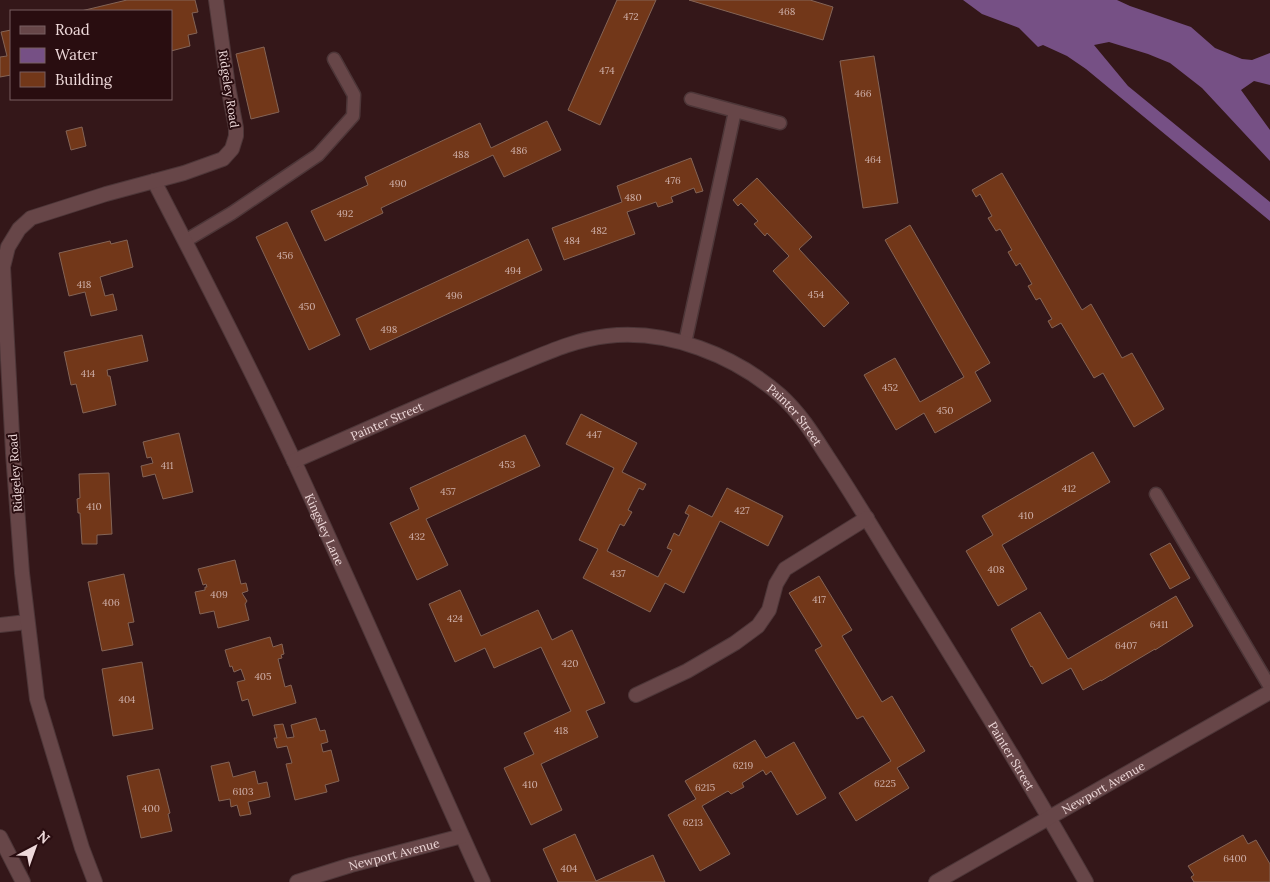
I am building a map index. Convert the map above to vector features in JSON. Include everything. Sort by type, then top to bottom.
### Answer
[{"type":"street","name":"Ridgeley Road","points":[[95,882],[82,848],[37,699],[27,622],[13,453],[3,267],[8,247],[19,229],[31,218],[106,194],[184,173],[223,159],[232,149],[236,136],[216,0]]},
{"type":"street","name":"Kingsley Lane","points":[[154,181],[294,461],[483,882]]},
{"type":"street","name":"Painter Street","points":[[294,461],[451,392],[581,339],[630,335],[658,337],[685,343],[720,356],[755,376],[780,395],[802,418],[867,518],[1026,776],[1086,882]]},
{"type":"street","points":[[636,695],[687,671],[758,626],[769,610],[776,584],[785,569],[867,518]]},
{"type":"street","points":[[0,625],[27,622]]},
{"type":"street","name":"Newport Avenue","points":[[936,882],[1270,692]]},
{"type":"street","name":"Newport Avenue","points":[[298,882],[352,864],[462,836]]},
{"type":"street","points":[[0,837],[22,882]]},
{"type":"lane","points":[[185,241],[224,218],[318,155],[353,116],[354,95],[334,59]]},
{"type":"lane","points":[[691,99],[780,124]]},
{"type":"lane","points":[[685,343],[735,111]]},
{"type":"lane","points":[[1156,494],[1270,687]]},
{"type":"water","points":[[963,0],[1117,0],[1191,27],[1215,48],[1242,59],[1252,60],[1270,53],[1270,85],[1254,81],[1241,90],[1270,130],[1270,161],[1202,88],[1170,63],[1109,42],[1094,45],[1128,86],[1270,202],[1270,221],[1086,69],[1067,56],[1043,45],[1038,47],[1019,28],[982,14]]},
{"type":"building","points":[[127,0],[195,0],[198,12],[192,13],[197,33],[188,35],[190,46],[172,51],[172,10],[85,10]]},
{"type":"building","points":[[617,0],[656,0],[600,125],[568,110]]},
{"type":"building","points":[[689,0],[810,0],[833,7],[823,40]]},
{"type":"building","points":[[10,30],[10,75],[0,77],[0,57],[7,56],[1,32]]},
{"type":"building","points":[[264,47],[279,112],[251,119],[236,54]]},
{"type":"building","points":[[874,56],[898,203],[863,208],[840,61]]},
{"type":"building","points":[[547,121],[561,150],[504,177],[493,155],[381,208],[383,213],[325,241],[311,211],[368,185],[365,177],[480,123],[491,148]]},
{"type":"building","points":[[82,127],[86,146],[71,150],[66,131]]},
{"type":"building","points":[[691,158],[703,191],[696,193],[694,188],[671,197],[673,202],[658,207],[656,202],[627,212],[635,234],[564,260],[552,228],[622,202],[617,186]]},
{"type":"building","points":[[1002,173],[1082,310],[1091,304],[1122,358],[1132,353],[1164,409],[1134,427],[1103,373],[1094,378],[1061,323],[1052,328],[1048,321],[1052,319],[1040,298],[1036,300],[1028,286],[1032,284],[1020,263],[1016,266],[1008,252],[1012,250],[1000,229],[996,231],[988,218],[992,216],[980,194],[976,197],[972,190]]},
{"type":"building","points":[[757,178],[812,237],[799,249],[849,303],[824,327],[773,271],[789,256],[767,233],[765,236],[754,224],[758,221],[741,203],[738,206],[733,200]]},
{"type":"building","points":[[287,222],[340,335],[309,350],[256,237]]},
{"type":"building","points":[[910,225],[990,363],[975,372],[991,401],[935,433],[924,413],[896,430],[864,375],[895,358],[920,402],[964,377],[885,240]]},
{"type":"building","points":[[528,239],[542,270],[370,350],[356,319]]},
{"type":"building","points":[[127,240],[133,267],[100,277],[105,296],[113,294],[117,310],[91,316],[85,292],[69,296],[59,253],[110,241],[111,244]]},
{"type":"building","points":[[142,335],[148,361],[107,370],[116,405],[83,413],[76,384],[71,385],[64,352]]},
{"type":"building","points":[[581,414],[637,443],[622,472],[646,484],[643,490],[639,488],[628,510],[632,512],[624,526],[620,524],[607,551],[658,577],[672,550],[667,548],[674,533],[679,536],[689,515],[685,513],[689,505],[712,517],[727,488],[783,516],[768,546],[720,521],[684,593],[665,583],[650,612],[583,578],[598,549],[579,540],[614,468],[566,444]]},
{"type":"building","points":[[179,433],[193,492],[163,499],[155,474],[143,477],[141,466],[153,463],[151,457],[147,458],[143,442]]},
{"type":"building","points":[[525,435],[540,466],[426,519],[448,565],[417,580],[390,523],[419,509],[410,488]]},
{"type":"building","points":[[1093,452],[1110,482],[1002,545],[1027,589],[998,606],[966,551],[993,535],[982,516]]},
{"type":"building","points":[[109,473],[112,534],[97,535],[97,544],[82,544],[77,499],[80,498],[79,474]]},
{"type":"building","points":[[1170,543],[1190,578],[1170,589],[1150,554]]},
{"type":"building","points":[[235,560],[241,584],[246,583],[248,591],[242,593],[247,601],[245,604],[249,620],[218,628],[214,611],[200,614],[195,592],[205,590],[205,587],[207,587],[206,584],[203,585],[198,569]]},
{"type":"building","points":[[124,574],[134,622],[128,623],[133,645],[102,651],[88,582]]},
{"type":"building","points":[[819,576],[852,630],[842,636],[882,702],[892,696],[925,751],[897,768],[909,788],[856,821],[839,793],[891,761],[863,716],[857,719],[815,650],[822,646],[789,593]]},
{"type":"building","points":[[460,590],[481,636],[538,610],[552,640],[572,630],[605,703],[586,711],[598,737],[541,764],[562,810],[531,825],[504,768],[534,754],[524,733],[571,711],[541,647],[494,668],[485,648],[455,662],[429,604]]},
{"type":"building","points":[[1176,596],[1193,626],[1155,650],[1083,690],[1071,668],[1042,684],[1011,629],[1040,612],[1068,659]]},
{"type":"building","points":[[270,637],[273,647],[282,644],[284,654],[281,655],[282,658],[278,659],[285,687],[291,685],[296,703],[253,716],[248,699],[242,701],[237,682],[245,680],[241,669],[234,672],[232,666],[230,667],[225,650]]},
{"type":"building","points":[[142,662],[153,729],[113,736],[102,669]]},
{"type":"building","points":[[316,718],[320,731],[325,730],[328,742],[321,744],[323,752],[331,750],[339,781],[325,785],[327,792],[295,800],[286,764],[292,763],[287,746],[277,748],[274,738],[277,738],[274,725],[283,724],[287,738],[294,737],[291,725]]},
{"type":"building","points":[[755,740],[766,758],[794,742],[826,798],[797,815],[771,771],[766,775],[763,770],[742,783],[744,787],[731,794],[728,791],[702,806],[730,854],[700,871],[668,815],[696,799],[685,781]]},
{"type":"building","points":[[229,762],[233,777],[255,771],[258,784],[267,782],[270,797],[248,802],[251,814],[240,816],[237,805],[231,807],[230,799],[219,801],[211,766]]},
{"type":"building","points":[[159,769],[170,813],[168,814],[172,831],[141,838],[127,776]]},
{"type":"building","points":[[575,834],[596,881],[653,855],[665,882],[558,882],[543,849]]},
{"type":"building","points":[[1243,835],[1248,844],[1256,840],[1270,864],[1270,882],[1194,882],[1191,877],[1194,875],[1188,866]]}]
